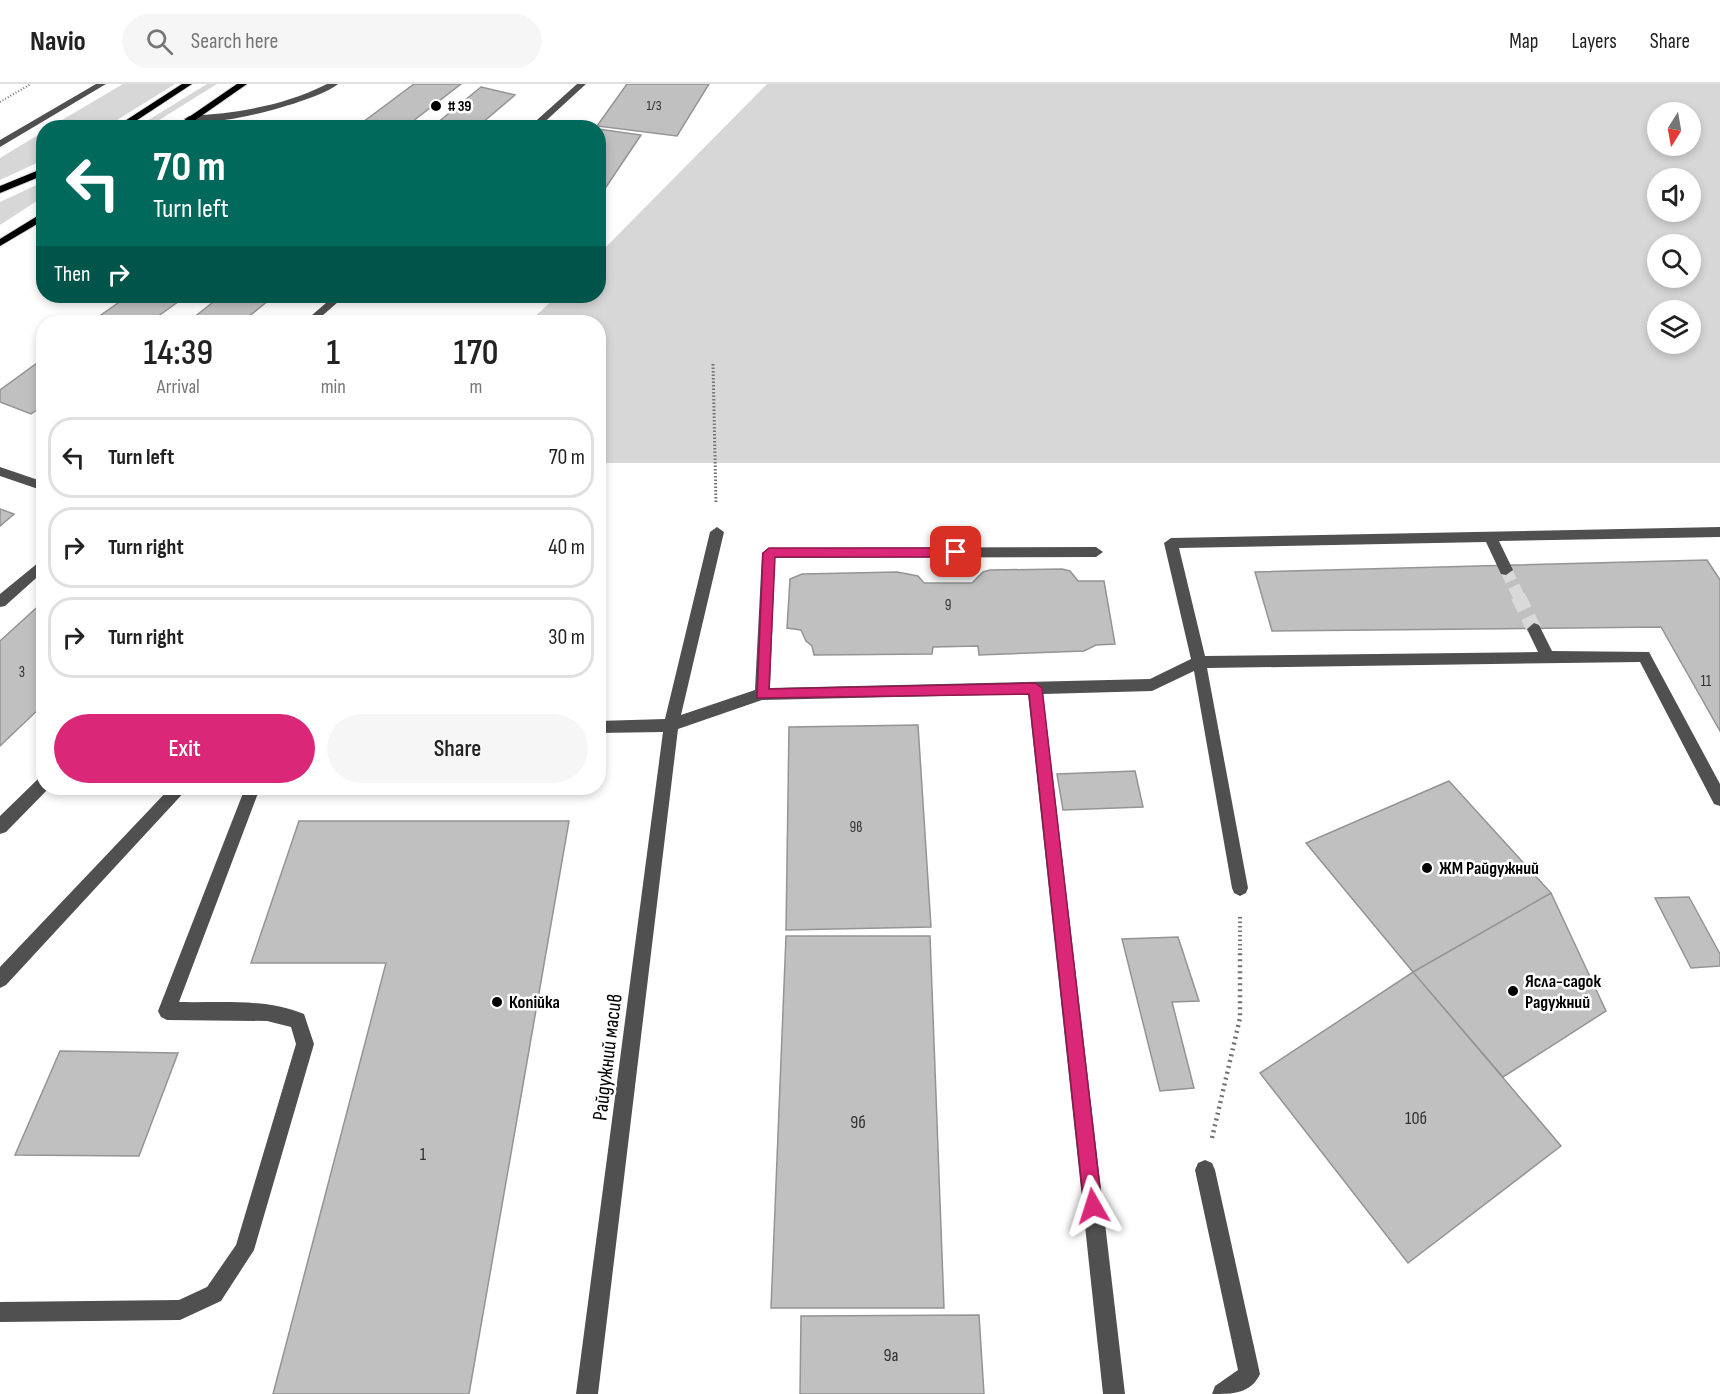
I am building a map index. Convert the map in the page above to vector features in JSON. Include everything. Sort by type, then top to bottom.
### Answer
[{"type":"main road","points":[[131,120],[188,84]]},
{"type":"main road","points":[[189,119],[243,84]]},
{"type":"main road","points":[[0,190],[36,174]]},
{"type":"main road","points":[[0,243],[36,220]]},
{"type":"street","points":[[41,120],[102,84]]},
{"type":"street","points":[[189,119],[247,115],[304,101],[334,84]]},
{"type":"street","points":[[541,120],[582,84]]},
{"type":"street","points":[[0,144],[36,123]]},
{"type":"street","points":[[317,315],[332,303]]},
{"type":"street","points":[[0,471],[36,484]]},
{"type":"street","name":"Райдужний масив","points":[[587,1394],[671,725],[717,532]]},
{"type":"street","points":[[1240,888],[1199,662],[1171,543],[1720,532]]},
{"type":"street","points":[[1490,536],[1506,570]]},
{"type":"street","points":[[762,694],[769,553],[1096,552]]},
{"type":"street","points":[[0,602],[36,570]]},
{"type":"street","points":[[1534,629],[1548,657]]},
{"type":"street","points":[[606,727],[671,725],[762,694],[1152,685],[1199,662],[1644,656],[1720,799]]},
{"type":"street","points":[[1035,688],[1114,1394]]},
{"type":"street","points":[[0,827],[36,791]]},
{"type":"street","points":[[0,979],[173,795]]},
{"type":"street","points":[[0,1312],[180,1310],[214,1294],[244,1250],[305,1044],[298,1020],[267,1012],[167,1011],[249,795]]},
{"type":"street","points":[[1204,1170],[1249,1374],[1223,1394]]},
{"type":"path","points":[[0,102],[31,84]]},
{"type":"path","points":[[713,364],[717,532]]},
{"type":"path","points":[[1204,1170],[1240,1018],[1240,888]]},
{"type":"shaded area","points":[[123,84],[175,84],[117,120],[62,120]]},
{"type":"shaded area","points":[[207,84],[217,84],[159,120],[148,120]]},
{"type":"shaded area","points":[[767,84],[1720,84],[1720,463],[606,463],[606,315],[537,315],[549,303],[606,303],[606,247]]},
{"type":"shaded area","points":[[36,136],[36,163],[0,180],[0,158]]},
{"type":"shaded area","points":[[36,185],[36,202],[0,225],[0,202]]},
{"type":"building","points":[[414,84],[461,84],[414,120],[366,120]]},
{"type":"building","points":[[627,84],[709,84],[677,136],[606,127],[606,120],[601,120]]},
{"type":"building","points":[[481,87],[515,95],[485,120],[441,120]]},
{"type":"building","points":[[606,130],[641,135],[606,187]]},
{"type":"building","points":[[118,303],[176,303],[160,315],[101,315]]},
{"type":"building","points":[[212,303],[265,303],[251,315],[197,315]]},
{"type":"building","points":[[36,364],[36,411],[31,414],[0,402],[0,390]]},
{"type":"building","points":[[0,509],[14,514],[0,526]]},
{"type":"building","points":[[1707,560],[1720,580],[1720,731],[1661,627],[1272,631],[1255,572]]},
{"type":"building","points":[[1062,569],[1070,571],[1078,581],[1104,581],[1115,644],[1096,645],[1084,651],[979,655],[978,646],[933,647],[932,654],[814,655],[812,646],[806,641],[801,630],[787,628],[790,579],[802,574],[897,572],[918,576],[924,583],[972,583],[983,572],[990,570]]},
{"type":"building","points":[[36,608],[36,712],[0,746],[0,641]]},
{"type":"building","points":[[918,725],[931,927],[786,930],[789,727]]},
{"type":"building","points":[[1135,771],[1143,807],[1063,810],[1057,774]]},
{"type":"building","name":"ЖМ Райдужний","points":[[1449,781],[1551,893],[1413,972],[1306,843]]},
{"type":"building","points":[[299,821],[569,821],[469,1394],[273,1394],[386,963],[251,963]]},
{"type":"building","name":"Ясла-садок Радужний","points":[[1551,893],[1606,1011],[1503,1077],[1413,972]]},
{"type":"building","points":[[1689,897],[1720,954],[1720,966],[1691,968],[1655,898]]},
{"type":"building","points":[[786,936],[930,936],[944,1308],[771,1308]]},
{"type":"building","points":[[1178,937],[1199,1001],[1172,1002],[1194,1088],[1160,1091],[1122,939]]},
{"type":"building","points":[[1413,972],[1561,1146],[1408,1263],[1260,1073]]},
{"type":"building","points":[[60,1051],[178,1053],[139,1156],[15,1155]]},
{"type":"building","points":[[979,1315],[984,1394],[800,1394],[801,1316]]},
{"type":"tunnel","points":[[1506,570],[1519,597]]},
{"type":"tunnel","points":[[1518,596],[1534,629]]},
{"type":"place","name":"# 39","points":[[436,106]]},
{"type":"place","name":"ЖМ Райдужний","points":[[1427,868]]},
{"type":"place","name":"Ясла-садок Радужний","points":[[1513,991]]},
{"type":"place","name":"Копійка","points":[[497,1002]]},
{"type":"route","points":[[956,552],[769,553],[762,694],[1035,688],[1093,1206]]}]
